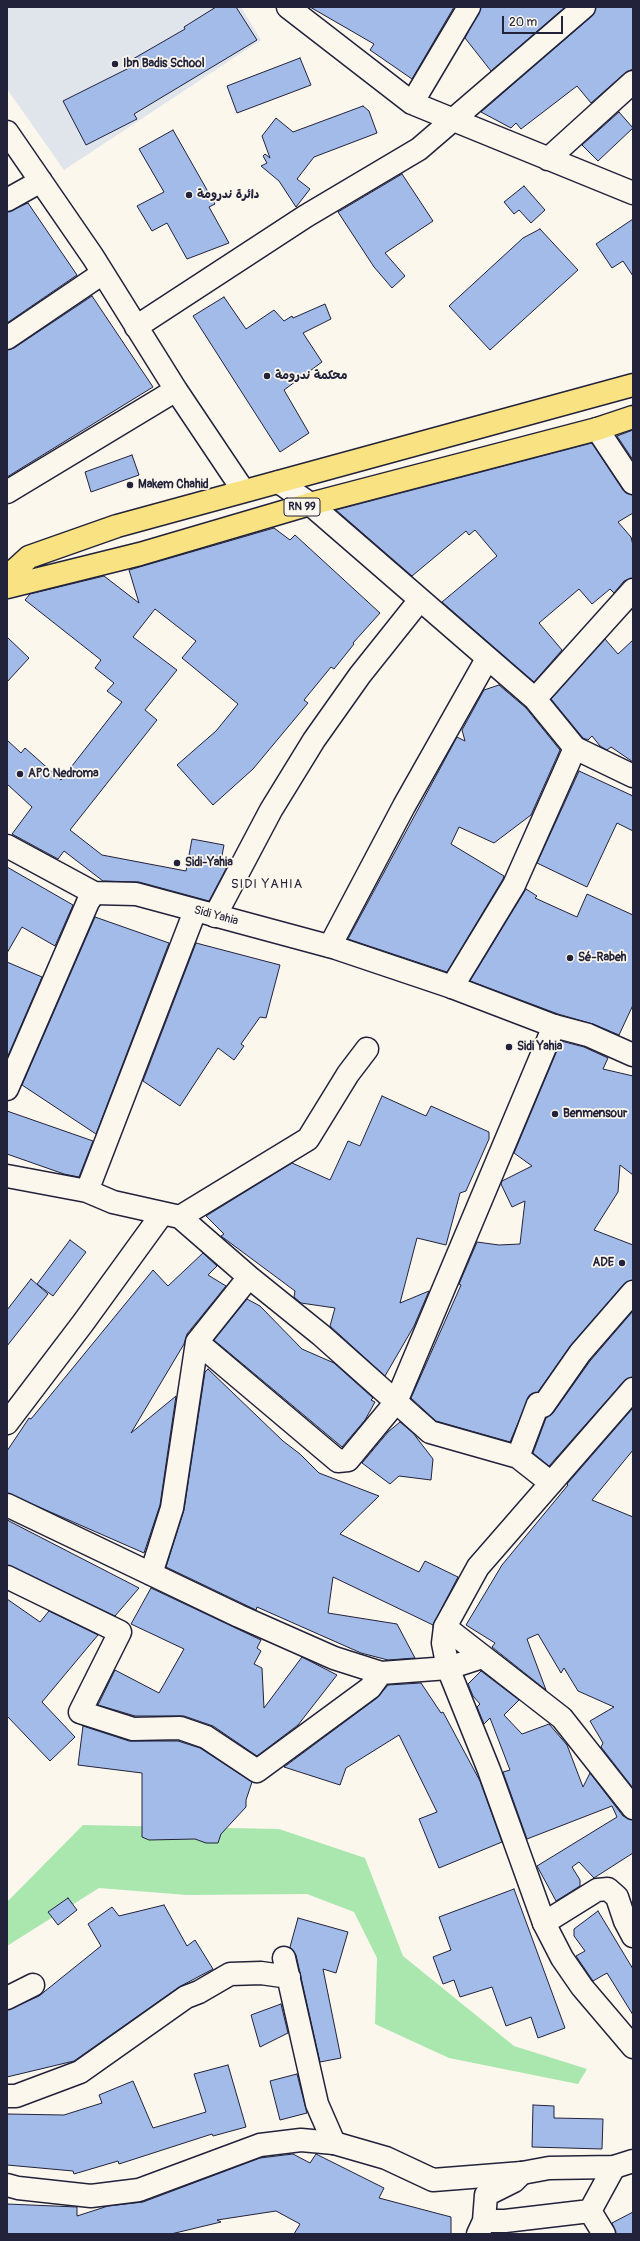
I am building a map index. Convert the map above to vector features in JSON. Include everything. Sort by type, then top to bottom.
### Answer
[{"type":"main road","name":"RN 99","points":[[7,577],[29,557],[117,526],[243,490],[279,482],[633,385]]},
{"type":"main road","name":"RN 99","points":[[7,587],[140,554],[310,504],[597,429],[633,417]]},
{"type":"street","points":[[412,102],[470,7]]},
{"type":"street","points":[[136,327],[306,216],[418,149],[454,120],[526,55],[584,7]]},
{"type":"street","points":[[295,8],[412,102],[633,193]]},
{"type":"street","points":[[548,159],[633,82]]},
{"type":"street","points":[[7,132],[103,273],[176,390],[243,490]]},
{"type":"street","points":[[7,200],[41,181]]},
{"type":"street","points":[[7,338],[103,273]]},
{"type":"street","points":[[7,492],[176,390]]},
{"type":"street","points":[[597,429],[633,483]]},
{"type":"street","points":[[279,482],[310,504],[419,601],[535,699],[575,748],[633,776]]},
{"type":"street","points":[[535,699],[633,590]]},
{"type":"street","points":[[87,1191],[205,913],[314,740],[360,675],[419,601]]},
{"type":"street","points":[[330,946],[386,838],[487,659]]},
{"type":"street","points":[[452,987],[514,885],[575,748]]},
{"type":"street","name":"Sidi Yahia","points":[[7,846],[94,893],[136,894],[330,946],[452,987],[554,1026],[588,1035],[633,1056]]},
{"type":"street","points":[[7,1089],[88,902],[94,893]]},
{"type":"street","points":[[197,1342],[338,1461],[348,1460],[396,1402],[554,1026]]},
{"type":"street","points":[[7,1423],[83,1323],[171,1216],[308,1139],[348,1074],[367,1049]]},
{"type":"street","points":[[7,1176],[87,1191],[113,1202],[171,1216],[321,1335],[430,1432],[518,1457],[551,1482]]},
{"type":"street","points":[[150,1574],[172,1508],[197,1342],[249,1277]]},
{"type":"street","points":[[518,1457],[538,1404],[543,1406],[580,1353],[633,1292]]},
{"type":"street","points":[[630,2043],[582,1987],[562,1958],[544,1923],[489,1770],[448,1668],[443,1643],[444,1627],[478,1567],[633,1389]]},
{"type":"street","points":[[7,1505],[150,1574],[334,1658],[381,1673],[448,1668],[482,1657]]},
{"type":"street","points":[[7,1577],[120,1632],[80,1712],[133,1729],[180,1728],[206,1737],[257,1771],[370,1688],[381,1673]]},
{"type":"street","points":[[444,1627],[562,1718],[633,1808]]},
{"type":"street","points":[[544,1923],[597,1890],[608,1889],[617,1897],[625,1921],[633,1936]]},
{"type":"street","points":[[7,2096],[16,2096],[80,2072],[186,1997],[230,1974],[261,1973],[287,1967],[317,2104],[334,2143]]},
{"type":"street","points":[[7,1998],[33,1985]]},
{"type":"street","points":[[7,2186],[91,2196],[139,2190],[260,2145],[301,2140],[334,2143],[386,2158],[433,2180],[522,2173],[549,2168],[624,2164]]},
{"type":"street","points":[[522,2173],[514,2181],[486,2195],[481,2227],[505,2221],[590,2211],[624,2164]]},
{"type":"street","points":[[590,2211],[604,2234]]},
{"type":"shaded area","name":"Ibn Badis School","points":[[7,7],[241,7],[261,40],[64,170],[7,89]]},
{"type":"green space","points":[[83,1825],[279,1829],[365,1858],[403,1956],[514,2046],[587,2069],[578,2084],[449,2058],[375,2024],[377,1958],[354,1912],[307,1894],[187,1895],[99,1888],[7,1946],[7,1902]]},
{"type":"building","points":[[216,7],[236,7],[257,40],[134,114],[137,119],[86,145],[63,101],[129,68],[126,63],[185,29],[184,27]]},
{"type":"building","points":[[310,7],[454,7],[412,79],[370,50],[374,44]]},
{"type":"building","points":[[481,7],[565,7],[491,71],[465,38]]},
{"type":"building","points":[[596,7],[633,7],[633,69],[625,73],[591,103],[577,86],[521,129],[516,123],[511,128],[481,112],[592,16]]},
{"type":"building","points":[[300,58],[311,85],[237,113],[227,86]]},
{"type":"building","points":[[363,106],[369,111],[377,133],[314,157],[297,179],[310,189],[296,207],[279,181],[261,166],[267,163],[263,156],[265,154],[270,158],[262,136],[276,118],[293,132]]},
{"type":"building","points":[[619,112],[633,128],[598,161],[582,145]]},
{"type":"building","name":"دائرة ندرومة","points":[[173,130],[215,204],[209,207],[229,243],[187,259],[167,223],[152,231],[137,206],[164,192],[139,149]]},
{"type":"building","points":[[402,174],[433,221],[385,253],[405,276],[392,288],[374,267],[338,212]]},
{"type":"building","points":[[524,186],[545,210],[531,223],[519,210],[514,214],[504,202]]},
{"type":"building","points":[[28,203],[77,275],[7,323],[7,212]]},
{"type":"building","points":[[633,219],[633,276],[623,261],[612,268],[596,244]]},
{"type":"building","points":[[540,229],[578,270],[490,350],[449,306],[523,238]]},
{"type":"building","points":[[92,296],[153,387],[7,477],[7,350],[14,348]]},
{"type":"building","name":"محكمة ندرومة","points":[[224,297],[246,329],[274,310],[284,321],[292,316],[293,318],[325,304],[331,319],[303,333],[322,362],[284,390],[309,433],[280,452],[193,316]]},
{"type":"building","points":[[633,430],[633,460],[617,436]]},
{"type":"building","points":[[592,443],[623,490],[633,495],[633,513],[618,522],[631,537],[633,545],[633,578],[624,581],[614,593],[610,589],[592,604],[579,589],[539,623],[562,650],[534,682],[442,602],[497,556],[475,530],[469,535],[466,531],[412,576],[336,510]]},
{"type":"building","points":[[132,455],[139,475],[91,492],[85,472]]},
{"type":"building","points":[[274,528],[290,540],[295,535],[380,613],[353,643],[354,644],[334,669],[331,667],[304,700],[308,703],[253,769],[213,805],[177,765],[216,731],[238,704],[182,658],[196,641],[155,609],[133,637],[177,670],[145,710],[157,720],[70,830],[102,855],[186,871],[192,839],[224,845],[221,861],[229,863],[209,901],[139,882],[103,881],[64,851],[58,859],[12,834],[32,807],[7,784],[7,740],[21,753],[25,748],[61,780],[122,702],[107,691],[114,683],[95,668],[101,660],[25,600],[30,594],[104,576],[139,603],[129,570]]},
{"type":"building","points":[[7,637],[29,658],[7,682]]},
{"type":"building","points":[[605,639],[618,654],[633,640],[633,762],[611,747],[607,750],[600,746],[592,736],[588,740],[583,738],[551,699]]},
{"type":"building","points":[[499,685],[526,708],[560,750],[531,815],[494,843],[459,827],[451,844],[504,876],[503,879],[447,972],[348,939],[457,737],[465,741],[462,730],[484,690]]},
{"type":"building","points":[[579,771],[633,796],[633,831],[617,823],[587,887],[537,863]]},
{"type":"building","points":[[7,867],[73,905],[55,946],[22,927],[7,953]]},
{"type":"building","name":"Sé-Rabeh","points":[[526,889],[537,896],[535,898],[577,917],[587,894],[633,915],[633,1005],[619,1035],[593,1024],[558,1014],[470,981]]},
{"type":"building","points":[[95,917],[169,943],[96,1134],[22,1085]]},
{"type":"building","points":[[196,943],[280,965],[266,1018],[260,1017],[241,1044],[244,1046],[234,1060],[218,1048],[180,1106],[143,1081]]},
{"type":"building","points":[[7,962],[42,977],[7,1058]]},
{"type":"building","points":[[561,1041],[584,1047],[608,1058],[603,1069],[633,1076],[633,1175],[620,1165],[618,1192],[594,1230],[633,1245],[633,1280],[624,1284],[571,1345],[538,1392],[530,1395],[510,1442],[436,1421],[411,1398],[461,1285],[459,1284],[477,1242],[499,1245],[520,1244],[525,1201],[512,1207],[501,1184],[502,1181],[532,1166],[514,1153]]},
{"type":"building","points":[[382,1096],[426,1116],[431,1106],[489,1132],[489,1139],[466,1191],[460,1193],[446,1245],[417,1238],[400,1303],[429,1291],[414,1326],[385,1376],[330,1326],[335,1308],[301,1303],[294,1297],[295,1291],[221,1236],[224,1234],[206,1216],[292,1163],[330,1180],[348,1141],[360,1146]]},
{"type":"building","points":[[7,1111],[93,1141],[79,1177],[64,1174],[7,1154]]},
{"type":"building","points":[[70,1240],[86,1252],[53,1296],[37,1284]]},
{"type":"building","points":[[203,1253],[217,1266],[208,1275],[226,1286],[187,1334],[184,1344],[131,1433],[176,1396],[160,1505],[144,1553],[7,1493],[7,1451],[29,1418],[31,1419],[153,1270],[168,1286]]},
{"type":"building","points":[[31,1279],[48,1294],[7,1346],[7,1310]]},
{"type":"building","points":[[247,1299],[260,1306],[302,1349],[334,1363],[373,1398],[371,1400],[375,1402],[365,1420],[342,1447],[214,1340]]},
{"type":"building","points":[[633,1311],[633,1377],[624,1381],[549,1466],[533,1453],[546,1418],[553,1413],[590,1361]]},
{"type":"building","points":[[208,1369],[283,1441],[300,1454],[319,1473],[379,1496],[340,1534],[419,1572],[425,1561],[458,1577],[433,1625],[333,1577],[328,1613],[397,1624],[415,1658],[388,1660],[361,1653],[257,1607],[256,1610],[166,1567],[184,1510],[205,1372]]},
{"type":"building","points":[[633,1408],[633,1450],[592,1500],[633,1517],[633,1788],[601,1747],[603,1743],[590,1721],[614,1707],[578,1691],[564,1668],[561,1673],[538,1634],[527,1639],[546,1690],[492,1647],[495,1643],[466,1625],[502,1565],[568,1485],[567,1484]]},
{"type":"building","points":[[400,1422],[413,1433],[433,1459],[431,1480],[399,1476],[390,1484],[362,1463],[388,1432]]},
{"type":"building","points":[[7,1519],[139,1588],[115,1616],[7,1565]]},
{"type":"building","points":[[151,1588],[261,1640],[257,1648],[261,1651],[254,1664],[262,1668],[264,1708],[302,1657],[337,1675],[298,1725],[257,1756],[213,1726],[184,1716],[135,1716],[98,1705],[115,1670],[159,1693],[184,1649],[131,1624]]},
{"type":"building","points":[[7,1599],[40,1622],[49,1611],[98,1635],[42,1702],[75,1737],[50,1761],[7,1716]]},
{"type":"building","points":[[481,1671],[519,1700],[504,1715],[522,1734],[549,1724],[567,1745],[583,1787],[590,1773],[623,1816],[633,1820],[633,1853],[594,1878],[579,1862],[572,1867],[580,1880],[580,1886],[556,1901],[537,1866],[617,1817],[612,1806],[527,1839],[503,1772],[510,1770],[490,1718],[484,1724],[477,1707],[480,1704],[473,1696],[468,1684]]},
{"type":"building","points":[[421,1683],[441,1713],[443,1712],[480,1781],[502,1842],[439,1868],[419,1819],[437,1812],[399,1735],[346,1768],[340,1785],[284,1767],[377,1698],[388,1685]]},
{"type":"building","points":[[83,1726],[129,1741],[178,1741],[200,1748],[252,1782],[246,1800],[246,1807],[221,1834],[218,1843],[206,1843],[195,1839],[149,1840],[142,1837],[142,1773],[78,1765]]},
{"type":"building","points":[[514,1889],[565,2028],[538,2038],[531,2017],[506,2026],[492,1987],[460,1997],[454,1980],[443,1984],[433,1957],[451,1950],[439,1917]]},
{"type":"building","points":[[68,1898],[77,1910],[58,1925],[48,1912]]},
{"type":"building","points":[[164,1905],[187,1946],[195,1940],[213,1969],[179,1987],[74,2061],[7,2077],[7,2010],[39,1996],[101,1946],[88,1924],[112,1907],[119,1916]]},
{"type":"building","points":[[598,1911],[633,1969],[633,2015],[607,1973],[593,1981],[576,1956],[585,1951],[574,1936],[574,1929]]},
{"type":"building","points":[[298,1918],[348,1932],[336,1973],[323,1969],[341,2058],[320,2062],[296,1955],[290,1947]]},
{"type":"building","points":[[281,2004],[288,2033],[260,2047],[251,2015]]},
{"type":"building","points":[[228,2065],[246,2127],[213,2136],[212,2134],[119,2164],[118,2161],[74,2174],[73,2171],[7,2165],[7,2114],[64,2115],[102,2103],[99,2095],[133,2081],[153,2128],[206,2112],[194,2074]]},
{"type":"building","points":[[297,2074],[307,2113],[280,2120],[270,2081]]},
{"type":"building","points":[[533,2105],[554,2106],[554,2118],[603,2119],[602,2149],[532,2147]]},
{"type":"building","points":[[293,2154],[310,2163],[316,2154],[384,2188],[379,2198],[451,2217],[451,2234],[294,2234],[300,2224],[276,2211],[217,2220],[221,2222],[171,2234],[7,2234],[7,2204],[77,2207],[77,2216],[108,2206],[143,2202],[260,2158]]},
{"type":"building","points":[[633,2212],[633,2234],[616,2234],[612,2223]]},
{"type":"place","name":"Ibn Badis School","points":[[115,64]]},
{"type":"place","name":"دائرة ندرومة","points":[[189,195]]},
{"type":"place","name":"محكمة ندرومة","points":[[267,376]]},
{"type":"place","name":"Makem Chahid","points":[[130,485]]},
{"type":"place","name":"APC Nedroma","points":[[20,774]]},
{"type":"place","name":"Sidi-Yahia","points":[[177,863]]},
{"type":"place","name":"Sé-Rabeh","points":[[570,958]]},
{"type":"place","name":"Sidi Yahia","points":[[509,1047]]},
{"type":"place","name":"Benmensour","points":[[555,1114]]},
{"type":"place","name":"ADE","points":[[622,1263]]},
{"type":"district","name":"SIDI YAHIA","points":[[267,885]]}]
